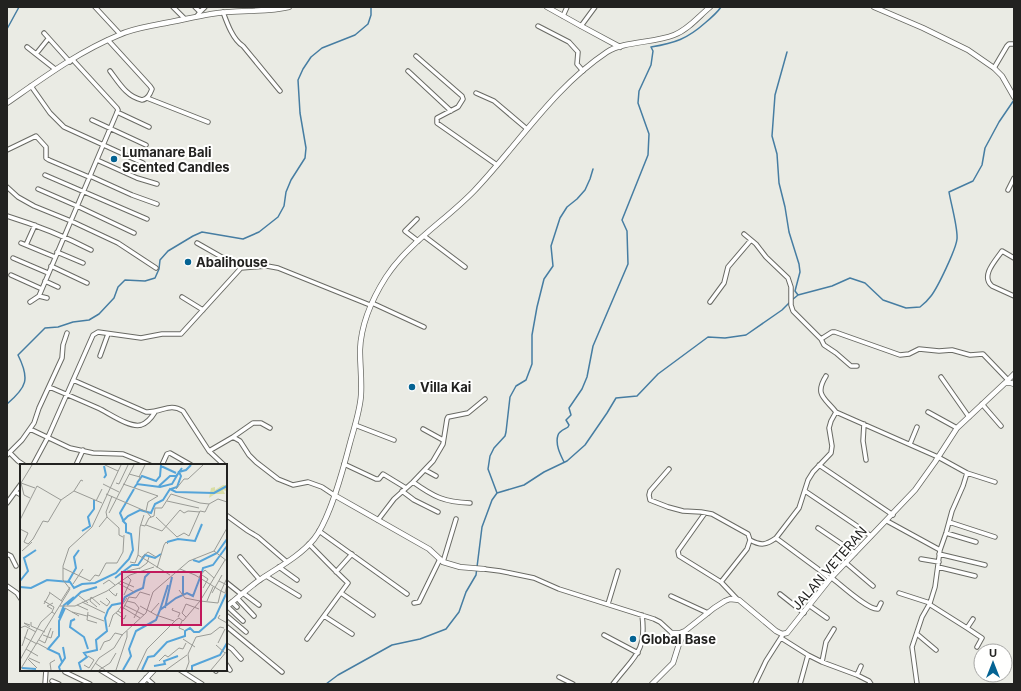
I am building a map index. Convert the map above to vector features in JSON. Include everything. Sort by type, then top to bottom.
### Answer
[{"type":"street","points":[[95,7],[120,34]]},
{"type":"street","points":[[173,7],[185,19]]},
{"type":"street","points":[[195,7],[198,14]]},
{"type":"street","points":[[198,14],[205,7]]},
{"type":"street","points":[[7,103],[55,69],[72,61],[90,48],[120,34],[185,19],[198,14],[260,11],[289,7]]},
{"type":"street","points":[[547,7],[606,40],[620,46]]},
{"type":"street","points":[[563,16],[567,7]]},
{"type":"street","points":[[581,26],[595,7]]},
{"type":"street","points":[[228,604],[309,544],[319,531],[334,495],[344,464],[361,398],[361,338],[364,322],[371,304],[397,262],[418,241],[471,194],[567,84],[607,52],[620,46],[656,41],[677,34],[710,7]]},
{"type":"street","points":[[874,7],[952,41],[968,50],[994,68],[1002,76],[1013,96]]},
{"type":"street","points":[[223,12],[239,44],[243,46],[280,91]]},
{"type":"street","points":[[538,26],[569,42],[576,48],[578,52],[577,64],[583,71]]},
{"type":"street","points":[[44,32],[48,39],[95,82],[117,111],[149,127]]},
{"type":"street","points":[[36,54],[48,39]]},
{"type":"street","points":[[108,40],[151,88],[147,98]]},
{"type":"street","points":[[606,40],[609,45],[607,52]]},
{"type":"street","points":[[994,68],[1007,46],[1009,44],[1014,44]]},
{"type":"street","points":[[27,47],[55,69]]},
{"type":"street","points":[[416,56],[462,96],[463,99],[462,103],[437,118],[437,123],[497,165]]},
{"type":"street","points":[[110,71],[127,93],[140,100],[147,98],[208,122]]},
{"type":"street","points":[[408,71],[450,111]]},
{"type":"street","points":[[31,86],[46,108],[58,122],[72,131],[143,163]]},
{"type":"street","points":[[476,93],[494,101],[527,129]]},
{"type":"street","points":[[30,302],[39,296],[117,111]]},
{"type":"street","points":[[92,120],[146,145]]},
{"type":"street","points":[[7,150],[33,136],[37,136],[46,147],[46,158],[49,160],[157,204]]},
{"type":"street","points":[[96,160],[137,178],[157,184]]},
{"type":"street","points":[[45,175],[147,219]]},
{"type":"street","points":[[1008,190],[1014,178]]},
{"type":"street","points":[[7,187],[18,197],[34,206],[118,243],[156,268]]},
{"type":"street","points":[[38,189],[134,233]]},
{"type":"street","points":[[7,216],[64,236],[91,250]]},
{"type":"street","points":[[417,218],[405,231],[418,241]]},
{"type":"street","points":[[26,245],[35,225]]},
{"type":"street","points":[[744,234],[758,246],[766,257],[788,278],[792,295],[791,305],[793,311],[821,339],[824,345],[836,353],[849,368],[857,366]]},
{"type":"street","points":[[424,236],[464,267]]},
{"type":"street","points":[[710,302],[724,283],[728,267],[751,240]]},
{"type":"street","points":[[21,243],[55,257]]},
{"type":"street","points":[[197,243],[241,268],[267,266],[278,268],[371,304],[424,327]]},
{"type":"street","points":[[1014,258],[1002,251],[987,276],[989,284],[1014,296]]},
{"type":"street","points":[[58,252],[83,263]]},
{"type":"street","points":[[13,258],[48,273]]},
{"type":"street","points":[[51,266],[87,283]]},
{"type":"street","points":[[34,464],[48,438],[93,335],[98,332],[141,338],[162,334],[181,334],[241,268]]},
{"type":"street","points":[[11,275],[42,289]]},
{"type":"street","points":[[45,281],[58,287]]},
{"type":"street","points":[[39,296],[47,298]]},
{"type":"street","points":[[182,297],[203,310]]},
{"type":"street","points":[[821,339],[834,332],[900,355],[909,354],[919,349],[939,351],[952,350],[970,355],[984,354],[1007,381],[1014,384]]},
{"type":"street","points":[[23,464],[8,454],[22,440],[34,423],[38,408],[62,358],[63,345],[67,333]]},
{"type":"street","points":[[100,356],[108,334]]},
{"type":"street","name":"JALAN VETERAN","points":[[782,636],[787,633],[855,553],[893,515],[915,490],[957,428],[1014,374]]},
{"type":"street","points":[[826,376],[820,390],[825,399],[836,412],[938,457],[967,473],[995,482]]},
{"type":"street","points":[[941,377],[969,417]]},
{"type":"street","points":[[73,380],[146,412],[155,412],[173,407],[183,411],[209,451],[223,464]]},
{"type":"street","points":[[49,387],[136,425],[145,423],[155,412]]},
{"type":"street","points":[[378,520],[394,499],[433,461],[443,444],[448,417],[468,413],[485,399]]},
{"type":"street","points":[[982,404],[1001,426]]},
{"type":"street","points":[[750,540],[764,545],[769,543],[776,538],[799,508],[808,480],[813,472],[831,453],[832,446],[829,428],[836,412]]},
{"type":"street","points":[[928,412],[957,428]]},
{"type":"street","points":[[209,451],[253,423],[261,423],[270,428]]},
{"type":"street","points":[[864,424],[863,442],[866,460]]},
{"type":"street","points":[[355,425],[394,440]]},
{"type":"street","points":[[910,444],[917,427]]},
{"type":"street","points":[[30,429],[70,448],[93,453],[123,454],[148,464]]},
{"type":"street","points":[[423,429],[443,440]]},
{"type":"street","points":[[232,437],[240,441],[249,455],[278,479],[293,485],[308,482],[322,488],[429,549],[442,560],[456,566],[506,572],[534,578],[559,588],[642,615],[660,622],[672,633],[679,644]]},
{"type":"street","points":[[76,464],[83,450]]},
{"type":"street","points":[[162,464],[167,454],[170,452],[189,464]]},
{"type":"street","points":[[344,464],[379,480],[384,474],[406,488]]},
{"type":"street","points":[[820,465],[893,515]]},
{"type":"street","points":[[669,469],[650,491],[650,500],[684,511],[712,514],[748,534],[750,540],[747,549],[721,582]]},
{"type":"street","points":[[425,470],[436,476]]},
{"type":"street","points":[[916,684],[912,647],[922,617],[929,604],[935,587],[940,552],[952,511],[967,473]]},
{"type":"street","points":[[413,482],[428,493],[453,503],[470,503]]},
{"type":"street","points":[[7,503],[20,486]]},
{"type":"street","points":[[805,491],[871,536]]},
{"type":"street","points":[[16,492],[20,495]]},
{"type":"street","points":[[402,492],[438,512]]},
{"type":"street","points":[[705,513],[678,550],[679,556],[721,582],[737,599],[769,626],[808,655],[869,680],[871,684]]},
{"type":"street","points":[[227,516],[248,532],[258,537],[286,562]]},
{"type":"street","points":[[414,603],[419,602],[442,560],[456,519]]},
{"type":"street","points":[[887,521],[940,552],[985,565]]},
{"type":"street","points":[[949,522],[994,538]]},
{"type":"street","points":[[818,528],[855,553]]},
{"type":"street","points":[[319,531],[407,594]]},
{"type":"street","points":[[946,533],[976,542]]},
{"type":"street","points":[[776,538],[858,599],[874,609],[878,609],[881,604]]},
{"type":"street","points":[[307,639],[348,583],[309,544]]},
{"type":"street","points":[[7,554],[11,556],[16,566]]},
{"type":"street","points":[[336,572],[352,554]]},
{"type":"street","points":[[240,557],[260,580]]},
{"type":"street","points":[[921,559],[939,562]]},
{"type":"street","points":[[846,563],[873,586]]},
{"type":"street","points":[[279,567],[297,580]]},
{"type":"street","points":[[938,567],[975,576]]},
{"type":"street","points":[[608,604],[618,571]]},
{"type":"street","points":[[266,576],[299,596]]},
{"type":"street","points":[[227,583],[259,605]]},
{"type":"street","points":[[7,586],[17,593],[20,598]]},
{"type":"street","points":[[899,592],[929,604],[967,628],[982,638],[979,643]]},
{"type":"street","points":[[341,593],[373,615]]},
{"type":"street","points":[[780,594],[804,613]]},
{"type":"street","points":[[671,596],[708,613]]},
{"type":"street","points":[[237,598],[254,616]]},
{"type":"street","points":[[672,633],[680,633],[685,631],[728,600],[737,599]]},
{"type":"street","points":[[228,604],[237,607]]},
{"type":"street","points":[[228,604],[242,621]]},
{"type":"street","points":[[810,606],[827,618]]},
{"type":"street","points":[[613,684],[633,661],[641,647],[644,630],[642,615]]},
{"type":"street","points":[[227,616],[246,632]]},
{"type":"street","points":[[324,616],[352,634]]},
{"type":"street","points":[[967,628],[973,619]]},
{"type":"street","points":[[227,627],[282,672]]},
{"type":"street","points":[[822,662],[826,642],[834,628]]},
{"type":"street","points":[[652,684],[673,663],[685,631]]},
{"type":"street","points":[[917,634],[936,650]]},
{"type":"street","points":[[604,635],[638,653]]},
{"type":"street","points":[[756,684],[766,661],[782,636]]},
{"type":"street","points":[[227,646],[241,659]]},
{"type":"street","points":[[800,684],[808,655]]},
{"type":"street","points":[[227,666],[230,670]]},
{"type":"street","points":[[857,675],[861,666]]},
{"type":"street","points":[[45,684],[46,671]]},
{"type":"street","points":[[102,671],[123,684]]},
{"type":"street","points":[[141,684],[153,671]]},
{"type":"street","points":[[182,671],[202,684]]},
{"type":"street","points":[[65,672],[90,684]]},
{"type":"street","points":[[559,677],[573,684]]},
{"type":"street","points":[[146,678],[153,684]]},
{"type":"street","points":[[52,680],[59,684]]},
{"type":"waterway","points":[[7,29],[19,7]]},
{"type":"waterway","points":[[7,404],[19,393],[24,382],[24,370],[18,355],[45,328],[58,327],[73,322],[89,320],[99,314],[114,298],[118,287],[125,280],[145,281],[155,278],[159,269],[160,260],[168,251],[193,236],[202,232],[243,239],[259,232],[278,217],[284,206],[286,192],[291,180],[305,158],[306,148],[300,113],[298,80],[311,57],[322,48],[355,35],[368,24],[371,15],[371,7]]},
{"type":"waterway","points":[[564,462],[557,438],[560,432],[569,425],[566,420],[571,415],[569,408],[582,389],[587,377],[593,346],[628,264],[627,231],[622,220],[648,155],[649,134],[638,103],[639,91],[651,65],[653,51],[651,47],[667,44],[686,37],[709,19],[721,7]]},
{"type":"waterway","points":[[787,52],[775,95],[772,136],[777,154],[779,183],[789,232],[799,264],[800,272],[795,291],[798,295]]},
{"type":"waterway","points":[[792,300],[798,295],[832,286],[850,278],[865,283],[883,300],[906,308],[920,307],[923,305],[938,285],[956,244],[956,229],[949,192],[973,181],[982,165],[985,148],[999,122],[1014,100]]},
{"type":"waterway","points":[[497,493],[488,469],[490,456],[494,448],[505,436],[510,397],[516,386],[526,380],[532,364],[532,335],[537,307],[544,279],[553,266],[551,246],[560,218],[567,207],[585,190],[593,169]]},
{"type":"waterway","points":[[326,684],[338,675],[392,645],[420,639],[446,629],[459,612],[466,592],[476,575],[482,527],[492,500],[497,493],[524,485],[544,472],[567,461],[585,445],[616,398],[637,396],[658,374],[708,337],[725,338],[746,335],[782,310],[790,302]]},
{"type":"place","name":"Lumanare Bali Scented Candles","points":[[114,159]]},
{"type":"place","name":"Abalihouse","points":[[188,262]]},
{"type":"place","name":"Villa Kai","points":[[412,387]]},
{"type":"place","name":"Global Base","points":[[633,639]]}]
